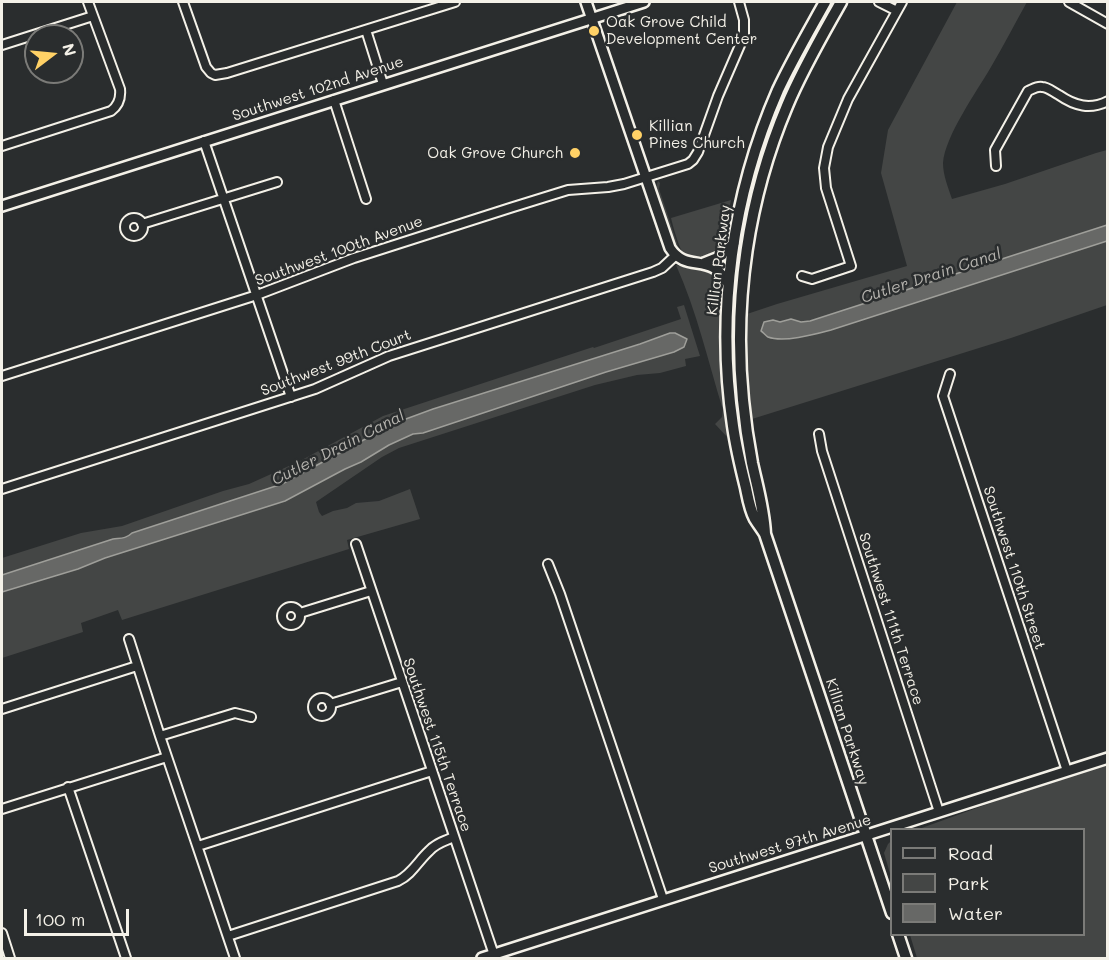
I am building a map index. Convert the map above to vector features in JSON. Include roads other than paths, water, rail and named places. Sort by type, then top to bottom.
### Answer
[{"type":"main road","name":"Killian Parkway","points":[[765,534],[754,518],[732,421],[726,326],[729,284],[734,243],[746,184],[766,120],[792,62],[825,2]]},
{"type":"main road","name":"Killian Parkway","points":[[841,2],[806,65],[782,117],[757,196],[747,250],[741,309],[741,372],[749,444],[764,514],[765,534],[890,911]]},
{"type":"main road","points":[[899,936],[906,958]]},
{"type":"street","points":[[2,146],[111,111],[118,103],[120,89],[88,2]]},
{"type":"street","points":[[183,2],[206,67],[215,75],[242,69],[455,2]]},
{"type":"street","points":[[586,2],[668,243],[676,255],[692,263],[704,263],[719,257],[734,243]]},
{"type":"street","name":"Southwest 102nd Avenue","points":[[2,206],[644,2]]},
{"type":"street","name":"Southwest 100th Avenue","points":[[2,376],[257,295],[354,258],[558,193],[579,188],[612,187],[688,164],[698,152],[718,96],[744,36],[744,20],[738,2]]},
{"type":"street","points":[[879,2],[897,11]]},
{"type":"street","points":[[802,276],[812,279],[851,266],[825,182],[826,153],[848,99],[902,2]]},
{"type":"street","points":[[1069,2],[1107,24]]},
{"type":"street","points":[[2,43],[93,16]]},
{"type":"street","points":[[366,30],[383,84]]},
{"type":"street","points":[[996,166],[995,150],[1028,91],[1038,87],[1047,88],[1081,106],[1095,106],[1107,100]]},
{"type":"street","points":[[334,100],[366,199]]},
{"type":"street","points":[[204,141],[291,397]]},
{"type":"street","points":[[142,224],[277,182]]},
{"type":"street","name":"Southwest 99th Court","points":[[2,489],[315,389],[394,354],[658,270],[676,255]]},
{"type":"street","points":[[704,263],[719,270],[729,284]]},
{"type":"street","name":"Southwest 110th Street","points":[[950,374],[944,396],[1067,771]]},
{"type":"street","name":"Southwest 111th Terrace","points":[[819,434],[822,451],[939,813]]},
{"type":"street","name":"Southwest 115th Terrace","points":[[356,544],[494,955]]},
{"type":"street","points":[[548,564],[663,899]]},
{"type":"street","points":[[300,614],[371,591]]},
{"type":"street","points":[[129,639],[235,958]]},
{"type":"street","points":[[2,709],[137,666]]},
{"type":"street","points":[[330,704],[402,682]]},
{"type":"street","points":[[160,736],[235,713],[251,717]]},
{"type":"street","points":[[2,808],[167,757]]},
{"type":"street","name":"Southwest 97th Avenue","points":[[891,828],[1107,758]]},
{"type":"street","points":[[198,846],[432,771]]},
{"type":"street","points":[[68,787],[126,958]]},
{"type":"street","name":"Southwest 97th Avenue","points":[[482,958],[890,828]]},
{"type":"street","points":[[228,936],[398,881],[411,872],[434,846],[454,837]]},
{"type":"street","points":[[2,933],[10,958]]},
{"type":"water","points":[[1107,225],[1107,241],[831,330],[782,339],[768,337],[761,331],[764,322],[791,319],[801,322],[810,321]]},
{"type":"water","points":[[670,333],[687,339],[684,347],[423,433],[413,434],[285,501],[2,592],[2,575],[125,537],[282,484],[395,423]]},
{"type":"place","name":"Oak Grove Child Development Center","points":[[594,31]]},
{"type":"place","name":"Killian Pines Church","points":[[637,135]]},
{"type":"place","name":"Oak Grove Church","points":[[575,153]]},
{"type":"water label","name":"Cutler Drain Canal","points":[[931,276]]},
{"type":"water label","name":"Cutler Drain Canal","points":[[338,448]]}]
